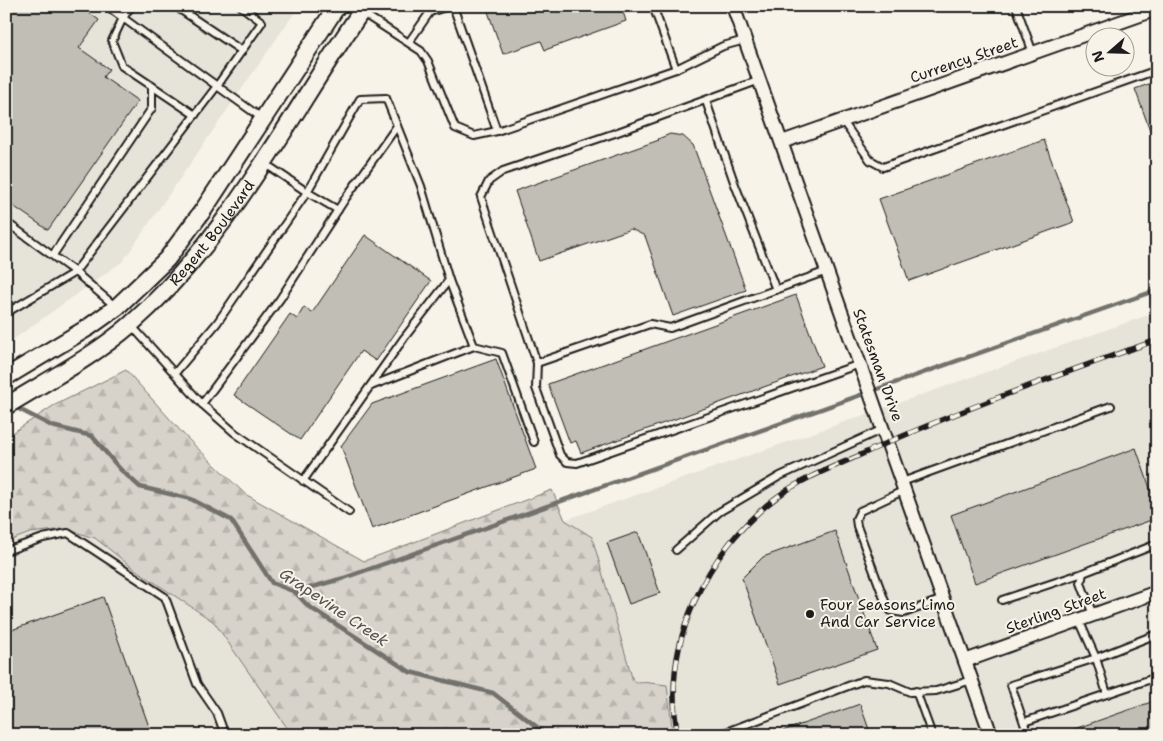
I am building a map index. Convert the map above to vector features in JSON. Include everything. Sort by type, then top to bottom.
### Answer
[{"type":"street","name":"Regent Boulevard","points":[[6,376],[46,353],[117,307],[167,259],[204,209],[338,6]]},
{"type":"street","name":"Statesman Drive","points":[[733,6],[991,735]]},
{"type":"street","name":"Regent Boulevard","points":[[6,406],[106,344],[180,277],[223,225],[264,163],[359,8]]},
{"type":"street","name":"Currency Street","points":[[782,142],[1157,9]]},
{"type":"street","name":"Sterling Street","points":[[965,661],[1157,592]]},
{"type":"lane","points":[[107,6],[263,119]]},
{"type":"lane","points":[[130,6],[112,41],[122,66],[195,115]]},
{"type":"lane","points":[[175,6],[242,51]]},
{"type":"lane","points":[[6,313],[75,272],[218,86],[262,22],[241,6]]},
{"type":"lane","points":[[409,42],[430,12],[449,6]]},
{"type":"lane","points":[[453,6],[498,131]]},
{"type":"lane","points":[[653,6],[676,69]]},
{"type":"lane","points":[[1016,6],[1033,53]]},
{"type":"lane","points":[[359,8],[421,51],[428,60],[455,128],[474,136],[498,131],[676,69],[723,46],[745,40]]},
{"type":"lane","points":[[842,120],[870,160],[883,167],[1157,70]]},
{"type":"lane","points":[[760,80],[706,101],[511,168],[489,181],[481,197],[537,363],[536,388],[560,455],[567,462],[576,464],[860,364]]},
{"type":"lane","points":[[52,255],[152,108],[152,86]]},
{"type":"lane","points":[[175,373],[217,322],[307,192],[360,99],[386,98],[421,186],[449,280],[474,346]]},
{"type":"lane","points":[[706,101],[734,182],[776,290]]},
{"type":"lane","points":[[202,404],[280,300],[338,210],[397,126]]},
{"type":"lane","points":[[264,163],[338,210]]},
{"type":"lane","points":[[6,222],[75,272],[117,307]]},
{"type":"lane","points":[[537,363],[650,324],[670,328],[827,271]]},
{"type":"lane","points":[[303,480],[449,280]]},
{"type":"lane","points":[[130,324],[202,404],[235,433],[349,512]]},
{"type":"lane","points":[[370,386],[474,346],[502,353],[534,442]]},
{"type":"lane","points":[[943,599],[904,614],[891,611],[886,604],[859,533],[856,518],[860,512],[903,486],[1111,406]]},
{"type":"lane","points":[[676,550],[719,512],[772,481],[882,425]]},
{"type":"lane","points":[[6,551],[43,538],[68,533],[165,597],[197,684],[217,713],[225,735]]},
{"type":"lane","points":[[1002,600],[1083,573],[1157,544]]},
{"type":"lane","points":[[1083,573],[1081,583],[1093,615]]},
{"type":"lane","points":[[1079,620],[1096,658],[1107,694]]},
{"type":"lane","points":[[1028,735],[1011,685],[1096,658],[1157,634]]},
{"type":"lane","points":[[1024,722],[1157,676]]},
{"type":"lane","points":[[718,735],[864,680],[889,683],[910,692],[936,691],[972,680]]},
{"type":"lane","points":[[916,691],[932,735]]},
{"type":"shaded area","points":[[6,6],[299,6],[123,261],[7,344]]},
{"type":"shaded area","points":[[1157,312],[1157,735],[673,735],[667,685],[633,681],[592,537],[565,520]]},
{"type":"shaded area","points":[[65,529],[95,538],[133,568],[214,622],[293,735],[6,735],[6,542],[30,533]]},
{"type":"green space","points":[[126,370],[186,437],[245,494],[364,561],[552,490],[565,520],[592,537],[633,681],[667,685],[673,735],[292,735],[214,622],[133,568],[95,538],[65,529],[30,533],[6,542],[6,437],[53,406]]},
{"type":"building","points":[[15,6],[79,6],[99,20],[79,48],[109,69],[103,77],[138,101],[48,230],[6,201],[6,152],[12,143],[6,139],[6,18]]},
{"type":"building","points":[[486,6],[621,6],[626,21],[545,50],[541,41],[503,54]]},
{"type":"building","points":[[1157,81],[1157,144],[1155,144],[1135,89]]},
{"type":"building","points":[[670,134],[683,136],[693,145],[746,290],[673,316],[645,236],[631,229],[539,261],[515,191],[659,140]]},
{"type":"building","points":[[1044,140],[1074,222],[909,281],[879,199]]},
{"type":"building","points":[[365,235],[431,281],[376,361],[361,351],[300,440],[234,395],[290,314],[297,319],[304,307],[312,313]]},
{"type":"building","points":[[796,295],[822,366],[581,453],[576,441],[570,443],[548,384]]},
{"type":"building","points":[[496,359],[536,469],[372,529],[341,446],[372,404]]},
{"type":"building","points":[[1136,448],[1157,508],[1157,518],[975,583],[951,515]]},
{"type":"building","name":"Four Seasons Limo And Car Service","points":[[835,531],[877,650],[780,684],[742,578],[763,557]]},
{"type":"building","points":[[638,532],[660,593],[629,604],[607,543]]},
{"type":"building","points":[[103,597],[152,735],[6,735],[6,632]]},
{"type":"building","points":[[1157,700],[1157,735],[1063,735],[1063,733]]},
{"type":"building","points":[[860,704],[871,735],[777,735],[777,733]]},
{"type":"waterway","points":[[295,592],[344,578],[1157,290]]},
{"type":"waterway","name":"Grapevine Creek","points":[[13,406],[52,426],[92,436],[120,469],[140,487],[191,499],[231,520],[272,583],[295,592],[308,606],[410,672],[493,693],[541,730],[540,735]]},
{"type":"railway","points":[[678,735],[674,701],[676,667],[683,634],[694,602],[710,572],[729,544],[752,519],[777,497],[816,474],[931,424],[1157,340]]},
{"type":"place","name":"Four Seasons Limo And Car Service","points":[[810,614]]}]
